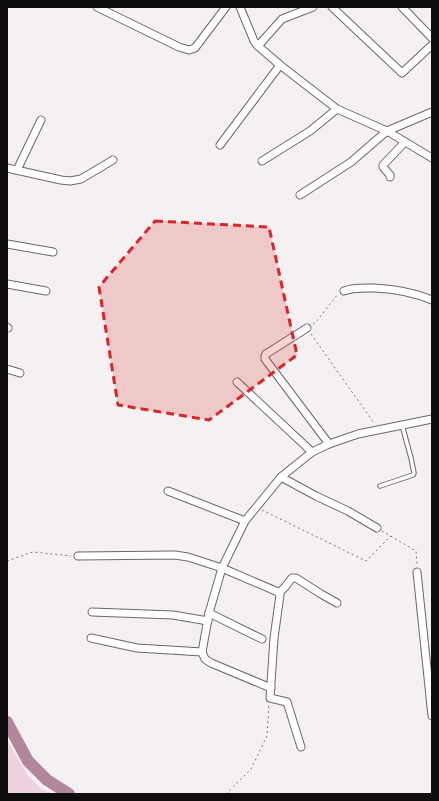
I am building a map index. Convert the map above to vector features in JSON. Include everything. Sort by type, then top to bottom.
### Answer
[{"type":"street","points":[[97,7],[179,47],[189,50],[195,48],[224,8]]},
{"type":"street","points":[[258,46],[282,19],[313,7]]},
{"type":"street","points":[[332,7],[402,73],[432,45]]},
{"type":"street","points":[[402,7],[432,38]]},
{"type":"street","points":[[243,9],[254,41],[280,65],[337,109],[387,131],[432,158]]},
{"type":"street","points":[[220,145],[280,65]]},
{"type":"street","points":[[262,161],[310,131],[337,109]]},
{"type":"street","points":[[300,195],[351,162],[387,131],[432,112]]},
{"type":"street","points":[[16,170],[41,120]]},
{"type":"street","points":[[390,177],[383,165],[405,142]]},
{"type":"street","points":[[7,168],[70,181],[81,179],[113,160]]},
{"type":"street","points":[[7,244],[53,252]]},
{"type":"street","points":[[7,284],[46,291]]},
{"type":"street","points":[[344,291],[351,288],[390,289],[420,295],[432,300]]},
{"type":"street","points":[[307,328],[264,356],[329,444]]},
{"type":"street","points":[[7,369],[20,373]]},
{"type":"street","points":[[237,382],[312,452]]},
{"type":"street","points":[[271,688],[211,663],[205,659],[202,652],[208,617],[222,568],[245,521],[281,477],[312,452],[329,444],[358,434],[432,419]]},
{"type":"street","points":[[281,477],[348,511],[377,528]]},
{"type":"street","points":[[168,490],[245,521]]},
{"type":"street","points":[[78,556],[188,557],[222,568],[279,593]]},
{"type":"street","points":[[417,572],[432,716]]},
{"type":"street","points":[[301,748],[288,703],[286,701],[270,698],[279,593],[292,578],[296,578],[337,603]]},
{"type":"street","points":[[92,612],[208,617],[262,639]]},
{"type":"street","points":[[91,638],[137,648],[202,652]]},
{"type":"lane","points":[[380,486],[414,474],[402,425]]},
{"type":"path","points":[[344,291],[336,296],[316,322],[307,328],[378,430]]},
{"type":"path","points":[[256,508],[366,561],[391,536]]},
{"type":"path","points":[[377,528],[416,551],[417,572]]},
{"type":"path","points":[[7,560],[33,552],[78,556]]},
{"type":"path","points":[[226,794],[251,769],[267,736],[270,698]]},
{"type":"highlighted area","points":[[155,221],[269,227],[297,355],[209,420],[118,405],[99,287]]},
{"type":"shaded area","points":[[7,740],[28,776],[42,789],[52,794],[7,794]]},
{"type":"waterway","points":[[7,722],[28,761],[47,780],[69,794]]}]
